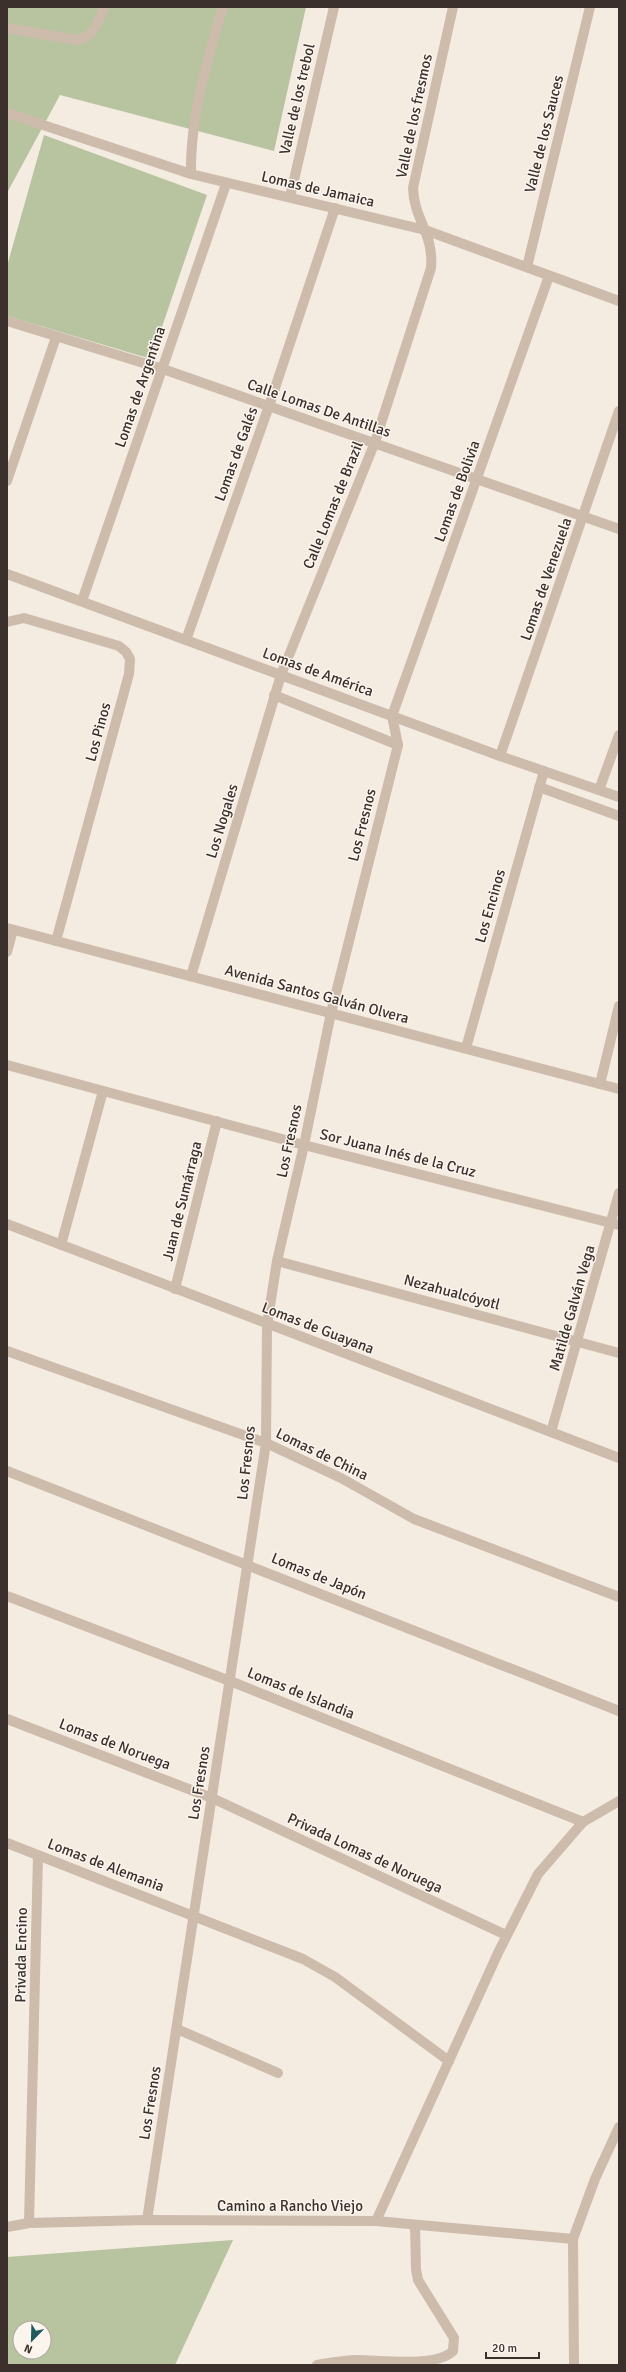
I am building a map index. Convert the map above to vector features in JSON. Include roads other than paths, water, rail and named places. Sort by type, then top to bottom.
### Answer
[{"type":"street","points":[[7,28],[77,40],[85,38],[91,34],[104,7]]},
{"type":"street","points":[[191,174],[191,156],[199,104],[209,55],[223,7]]},
{"type":"street","name":"Valle de los trebol","points":[[290,197],[334,7]]},
{"type":"street","name":"Valle de los fresmos","points":[[425,230],[413,204],[413,188],[453,7]]},
{"type":"street","name":"Valle de los Sauces","points":[[527,267],[590,7]]},
{"type":"street","name":"Lomas de Jamaica","points":[[7,113],[191,174],[226,184],[290,197],[425,230],[619,301]]},
{"type":"street","name":"Lomas de Argentina","points":[[82,601],[226,184]]},
{"type":"street","name":"Lomas de Galés","points":[[186,640],[269,406],[335,208]]},
{"type":"street","name":"Calle Lomas de Brazil","points":[[281,675],[375,442],[431,268],[432,252],[425,230]]},
{"type":"street","name":"Lomas de Bolivia","points":[[392,716],[549,276]]},
{"type":"street","name":"Calle Lomas De Antillas","points":[[7,321],[163,369],[375,442],[619,529]]},
{"type":"street","points":[[7,481],[56,337]]},
{"type":"street","name":"Lomas de Venezuela","points":[[500,756],[619,411]]},
{"type":"street","name":"Lomas de América","points":[[7,574],[500,756],[619,797]]},
{"type":"street","name":"Los Pinos","points":[[7,622],[24,618],[111,643],[126,652],[130,659],[129,674],[56,941]]},
{"type":"street","name":"Los Nogales","points":[[191,976],[281,675]]},
{"type":"street","points":[[274,695],[398,745]]},
{"type":"street","name":"Los Fresnos","points":[[147,2220],[195,1915],[266,1443],[267,1325],[277,1261],[304,1145],[331,1013],[398,745],[392,716]]},
{"type":"street","points":[[599,790],[619,735]]},
{"type":"street","name":"Los Encinos","points":[[466,1048],[544,771]]},
{"type":"street","points":[[539,787],[619,816]]},
{"type":"street","points":[[7,952],[10,929]]},
{"type":"street","name":"Avenida Santos Galván Olvera","points":[[10,929],[619,1089]]},
{"type":"street","points":[[600,1084],[619,1006]]},
{"type":"street","name":"Sor Juana Inés de la Cruz","points":[[7,1065],[304,1145],[615,1224]]},
{"type":"street","points":[[61,1245],[103,1091]]},
{"type":"street","name":"Juan de Sumárraga","points":[[175,1289],[217,1121]]},
{"type":"street","name":"Matilde Galván Vega","points":[[551,1432],[615,1224],[619,1193]]},
{"type":"street","name":"Lomas de Guayana","points":[[7,1224],[267,1325],[619,1458]]},
{"type":"street","name":"Nezahualcóyotl","points":[[277,1261],[619,1353]]},
{"type":"street","name":"Lomas de China","points":[[7,1351],[266,1443],[341,1478],[414,1519],[619,1597]]},
{"type":"street","name":"Lomas de Japón","points":[[7,1472],[248,1564],[619,1711]]},
{"type":"street","name":"Lomas de Islandia","points":[[7,1596],[230,1680],[583,1822]]},
{"type":"street","name":"Lomas de Noruega","points":[[7,1719],[212,1798]]},
{"type":"street","name":"Privada Lomas de Noruega","points":[[212,1798],[506,1935]]},
{"type":"street","points":[[376,2221],[506,1935],[538,1874],[583,1822],[619,1801]]},
{"type":"street","name":"Lomas de Alemania","points":[[7,1843],[195,1915],[303,1959],[335,1977],[449,2061]]},
{"type":"street","name":"Privada Encino","points":[[29,2223],[38,1856]]},
{"type":"street","points":[[177,2029],[278,2073]]},
{"type":"street","points":[[574,2365],[573,2239],[595,2179],[619,2127]]},
{"type":"street","name":"Camino a Rancho Viejo","points":[[7,2227],[29,2223],[147,2220],[376,2221],[573,2239]]},
{"type":"street","points":[[317,2365],[355,2360],[409,2362],[439,2359],[449,2355],[453,2351],[454,2338],[418,2280],[416,2269],[415,2225]]}]
